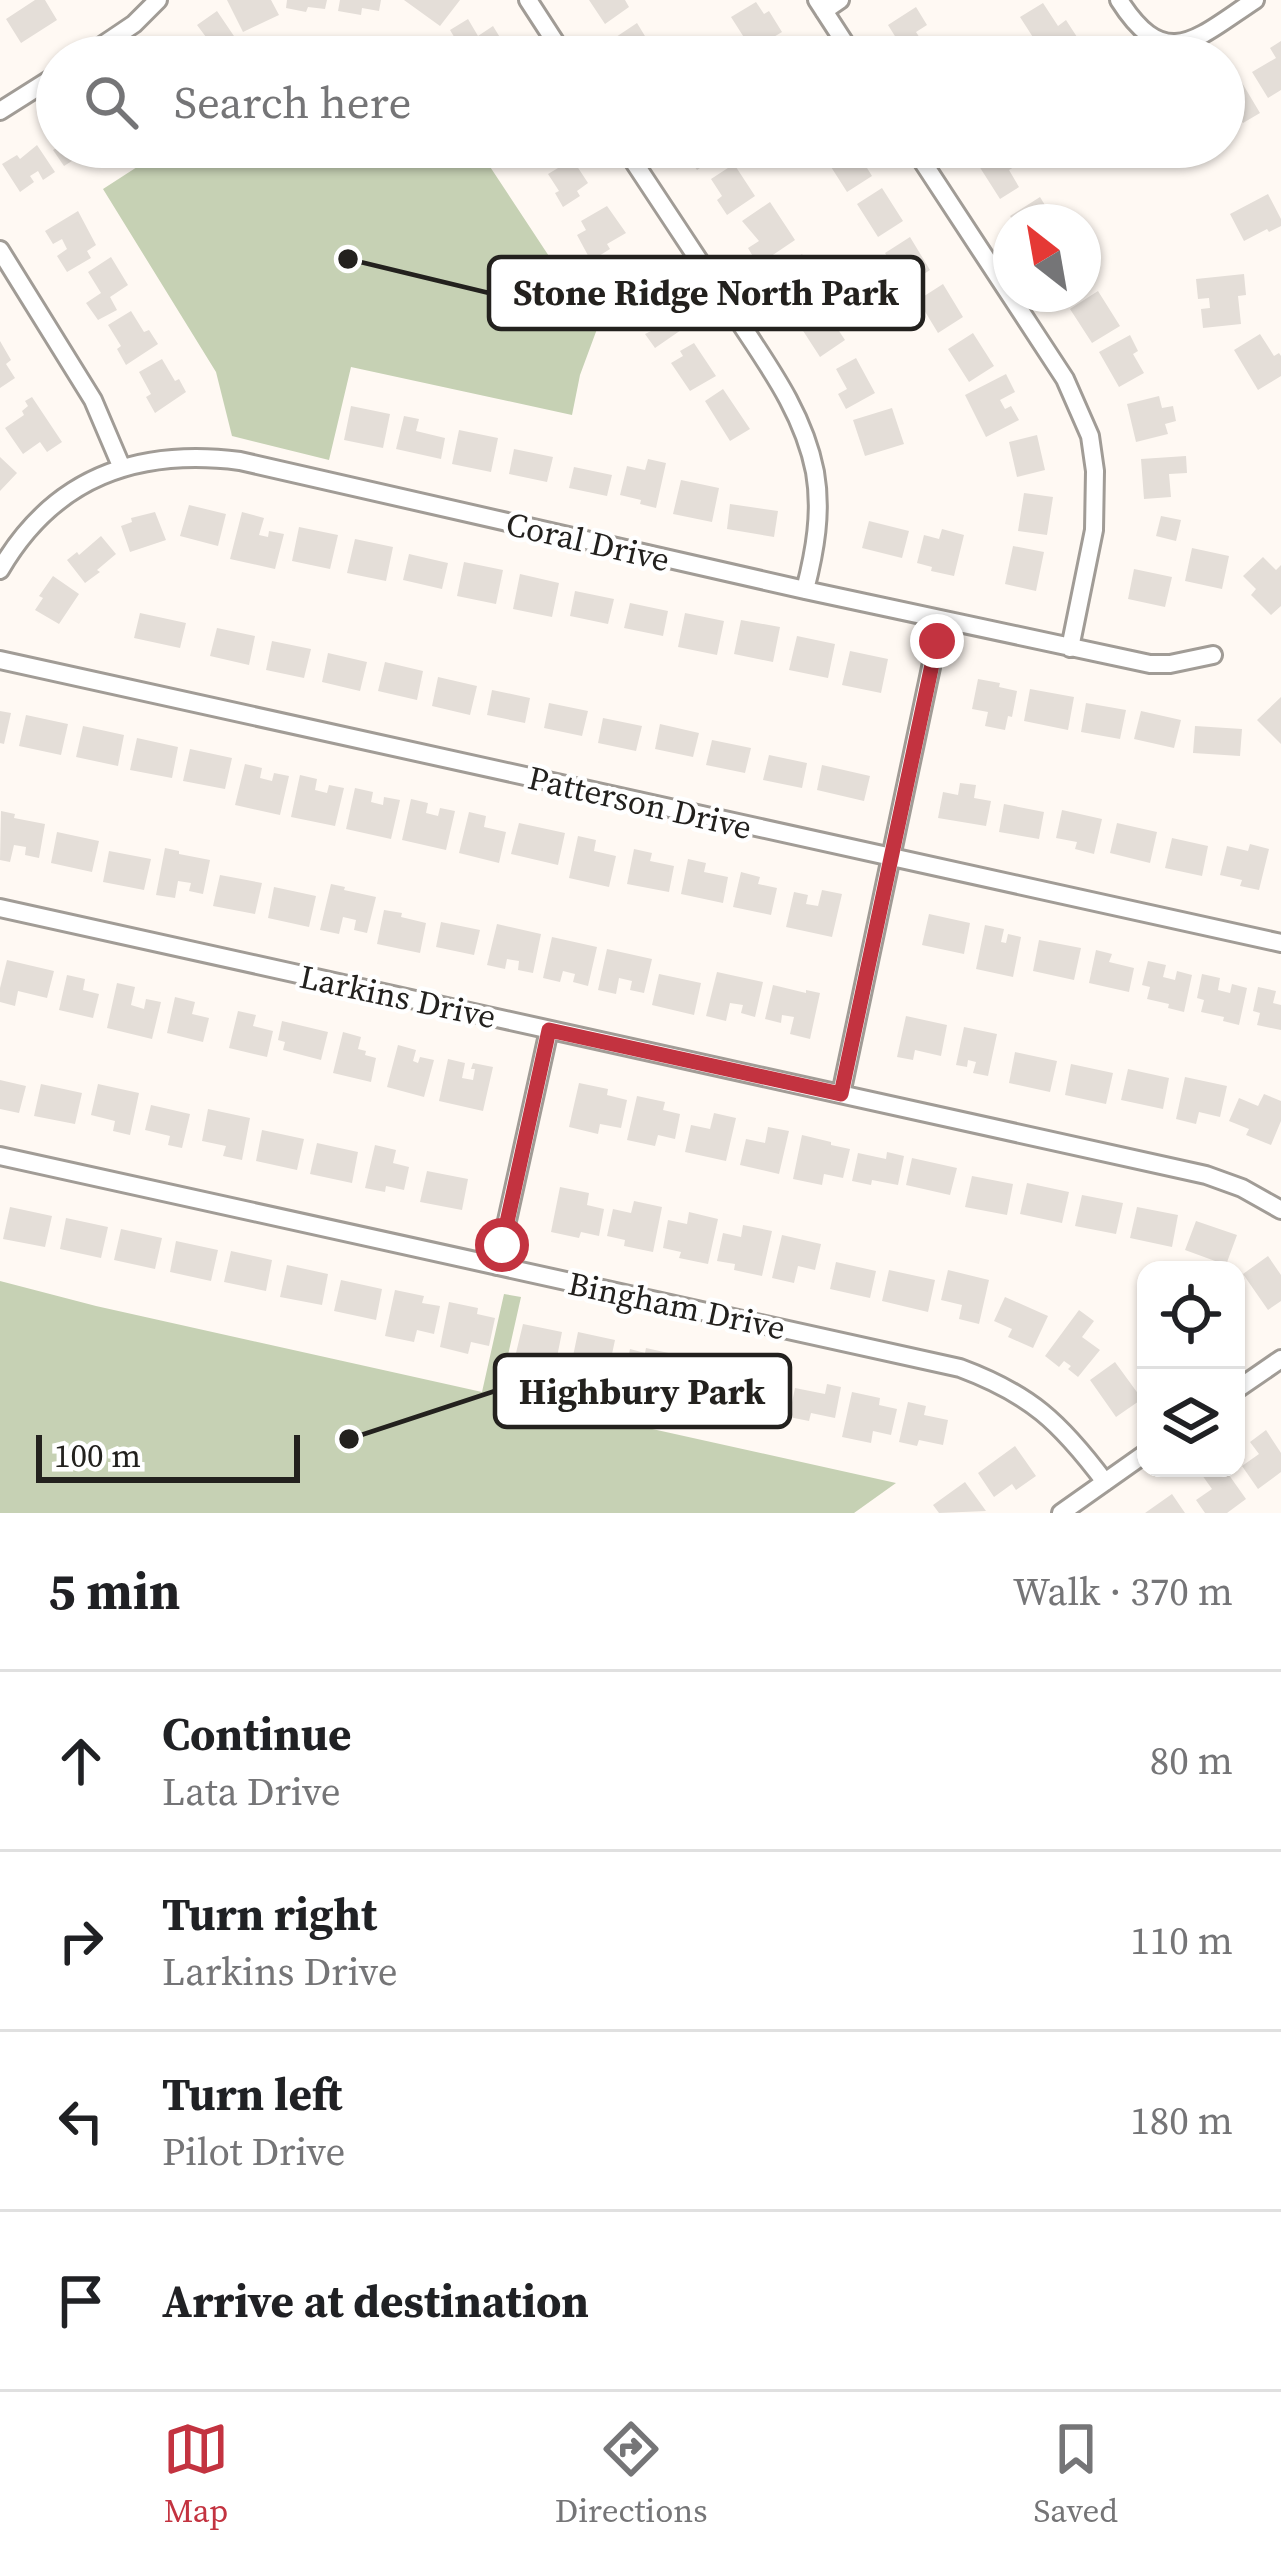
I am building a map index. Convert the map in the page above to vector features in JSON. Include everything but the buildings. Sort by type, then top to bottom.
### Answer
[{"type":"street","points":[[115,36],[158,0]]},
{"type":"street","points":[[528,0],[552,36]]},
{"type":"street","points":[[840,0],[820,5],[840,36]]},
{"type":"street","points":[[1119,0],[1148,36]]},
{"type":"street","points":[[1198,36],[1255,0]]},
{"type":"street","points":[[0,111],[36,88]]},
{"type":"street","points":[[638,168],[775,376],[802,427],[818,501],[805,590]]},
{"type":"street","points":[[928,168],[1064,379],[1090,436],[1094,530],[1070,648]]},
{"type":"street","points":[[0,250],[93,400],[122,468]]},
{"type":"street","name":"Coral Drive","points":[[0,570],[53,506],[94,478],[187,456],[240,461],[1150,664],[1213,655]]},
{"type":"street","points":[[841,1094],[941,620]]},
{"type":"street","name":"Patterson Drive","points":[[0,660],[1281,943]]},
{"type":"street","name":"Larkins Drive","points":[[0,908],[1206,1175],[1281,1210]]},
{"type":"street","points":[[497,1266],[549,1030]]},
{"type":"street","name":"Bingham Drive","points":[[0,1156],[960,1368],[1005,1386],[1062,1428],[1105,1482]]},
{"type":"street","points":[[1245,1384],[1281,1359]]},
{"type":"street","points":[[1061,1513],[1137,1459]]},
{"type":"green space","points":[[136,168],[491,168],[597,329],[572,415],[351,367],[329,460],[232,436],[216,372],[103,189]]},
{"type":"green space","points":[[0,1281],[482,1392],[504,1294],[521,1297],[499,1395],[896,1483],[854,1513],[0,1513]]},
{"type":"place","name":"Stone Ridge North Park","points":[[348,259]]},
{"type":"place","name":"Highbury Park","points":[[349,1439]]},
{"type":"route","points":[[502,1245],[549,1030],[841,1094],[937,641]]}]
